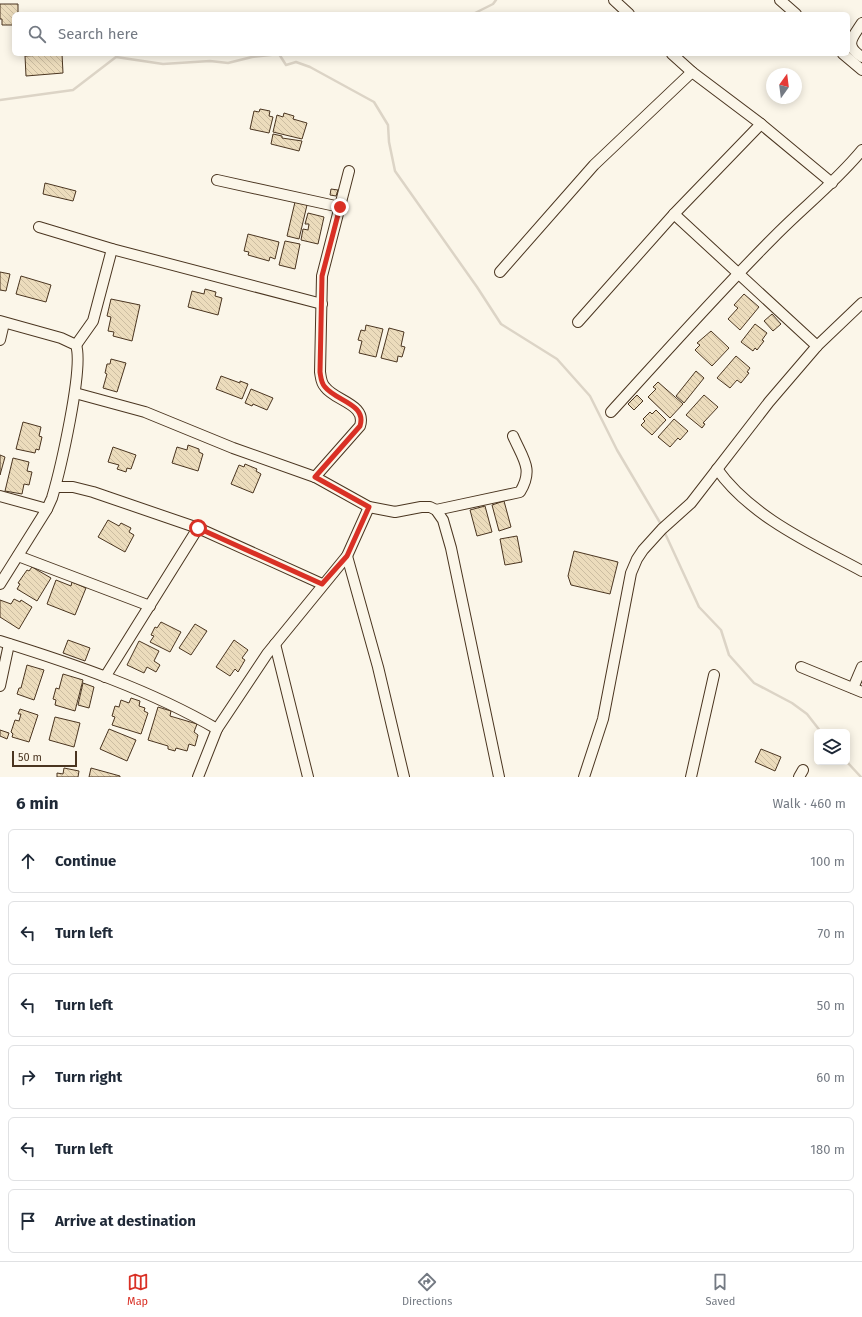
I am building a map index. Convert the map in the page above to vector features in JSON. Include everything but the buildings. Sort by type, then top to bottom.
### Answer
[{"type":"street","points":[[614,0],[627,12]]},
{"type":"street","points":[[780,0],[794,12]]},
{"type":"street","points":[[862,23],[852,36],[851,43],[852,49],[862,57]]},
{"type":"street","points":[[674,56],[692,72],[761,124],[832,183]]},
{"type":"street","points":[[845,56],[862,70]]},
{"type":"street","points":[[500,272],[594,165],[692,72]]},
{"type":"street","points":[[578,322],[674,214],[761,124]]},
{"type":"street","points":[[611,412],[738,273],[774,236],[832,183],[862,150]]},
{"type":"street","points":[[315,477],[360,426],[362,421],[358,410],[326,389],[321,381],[322,276],[348,171]]},
{"type":"street","points":[[217,180],[340,207]]},
{"type":"street","points":[[674,214],[817,346]]},
{"type":"street","points":[[39,227],[112,249],[322,304]]},
{"type":"street","points":[[76,345],[93,321],[112,249]]},
{"type":"street","points":[[584,777],[603,719],[631,573],[636,559],[664,527],[691,504],[717,469],[817,346],[862,303]]},
{"type":"street","points":[[0,340],[2,322],[61,338],[76,345],[79,352],[75,393],[56,487],[48,509],[0,584]]},
{"type":"street","points":[[75,393],[145,412],[234,448],[315,477],[369,507],[395,512],[421,507],[430,507],[436,510],[443,520],[451,548],[499,777]]},
{"type":"street","points":[[436,510],[520,492],[525,484],[528,471],[513,436]]},
{"type":"street","points":[[717,469],[738,494],[768,518],[862,572]]},
{"type":"street","points":[[56,487],[73,487],[92,492],[198,528],[322,584]]},
{"type":"street","points":[[0,496],[48,509]]},
{"type":"street","points":[[198,777],[217,729],[274,644],[322,584],[347,556],[369,507]]},
{"type":"street","points":[[105,677],[198,528]]},
{"type":"street","points":[[18,556],[150,606]]},
{"type":"street","points":[[347,556],[378,667],[404,777]]},
{"type":"street","points":[[0,686],[4,643],[105,677],[193,715],[217,729]]},
{"type":"street","points":[[274,644],[308,777]]},
{"type":"street","points":[[801,667],[858,690],[862,667]]},
{"type":"street","points":[[691,777],[714,674]]},
{"type":"waterway","points":[[477,12],[493,4],[496,0]]},
{"type":"waterway","points":[[0,100],[73,90],[116,57],[163,64],[210,61],[228,63],[261,56]]},
{"type":"waterway","points":[[280,56],[286,65],[296,62],[310,67],[374,102],[388,125],[389,142],[395,171],[477,287],[501,324],[557,359],[590,396],[617,450],[662,526]]},
{"type":"waterway","points":[[664,531],[699,607],[721,630],[729,655],[754,683],[792,703],[807,714],[819,729]]},
{"type":"waterway","points":[[850,765],[861,777]]},
{"type":"route","points":[[198,528],[322,584],[347,556],[356,537],[369,507],[336,487],[315,477],[360,426],[362,421],[358,410],[326,389],[321,381],[320,372],[322,276],[340,207]]}]
